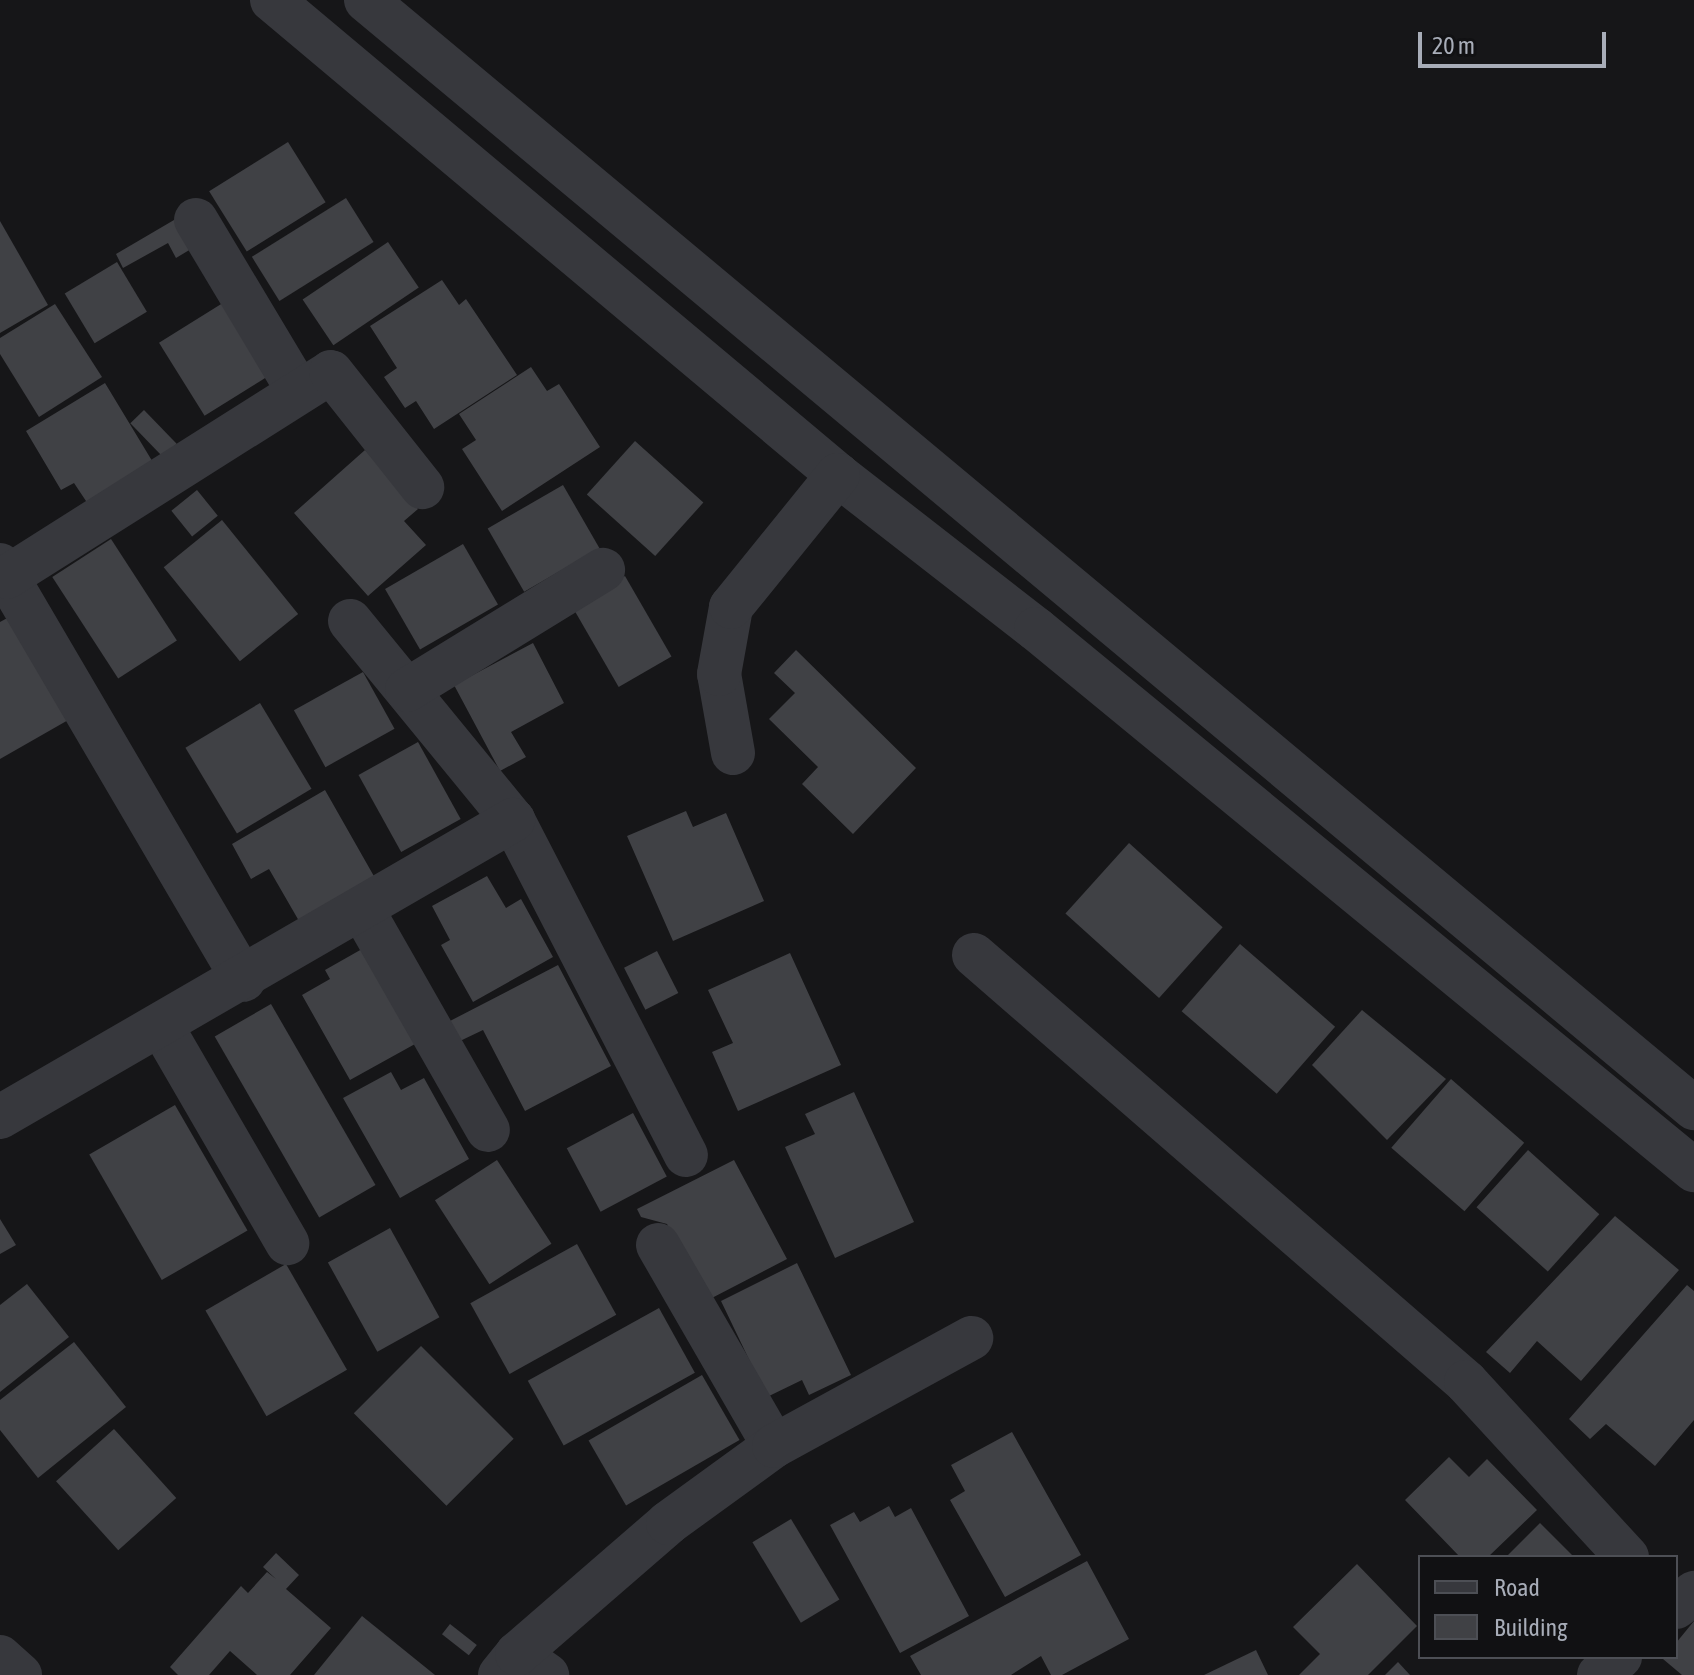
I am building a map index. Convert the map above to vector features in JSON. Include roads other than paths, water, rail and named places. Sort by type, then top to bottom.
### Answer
[{"type":"street","points":[[272,0],[838,475],[1036,629],[1694,1170]]},
{"type":"street","points":[[366,0],[1694,1108]]},
{"type":"street","points":[[196,220],[299,392]]},
{"type":"street","points":[[243,980],[4,571],[331,372],[422,487]]},
{"type":"street","points":[[733,753],[719,674],[731,607],[838,475]]},
{"type":"street","points":[[407,690],[603,570]]},
{"type":"street","points":[[350,621],[513,820],[686,1155]]},
{"type":"street","points":[[0,1117],[363,911],[513,820]]},
{"type":"street","points":[[363,911],[488,1130]]},
{"type":"street","points":[[974,955],[1466,1382],[1625,1555]]},
{"type":"street","points":[[162,1027],[287,1243]]},
{"type":"street","points":[[658,1245],[774,1446]]},
{"type":"street","points":[[521,1668],[668,1523],[774,1446],[971,1338]]},
{"type":"street","points":[[1678,1605],[1694,1593]]},
{"type":"street","points":[[0,1657],[20,1675]]},
{"type":"street","points":[[1599,1675],[1618,1659]]}]
